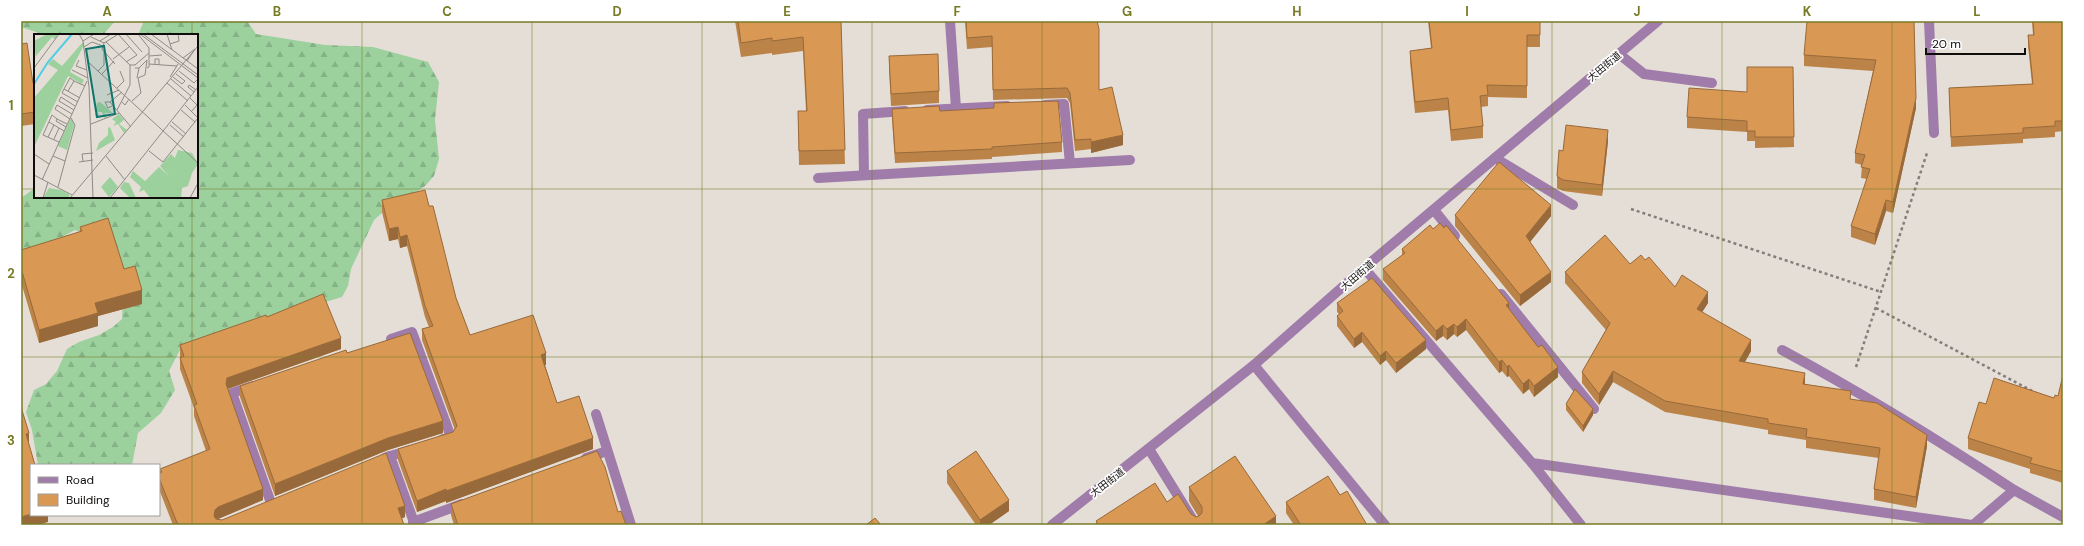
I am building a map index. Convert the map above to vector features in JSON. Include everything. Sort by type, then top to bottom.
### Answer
[{"type":"street","points":[[950,21],[956,108]]},
{"type":"street","name":"大田街道","points":[[1052,525],[1254,365],[1364,268],[1658,21]]},
{"type":"street","points":[[1929,21],[1934,132]]},
{"type":"street","points":[[1619,54],[1644,74],[1712,84]]},
{"type":"street","points":[[1033,105],[1064,104],[1070,163]]},
{"type":"street","points":[[864,175],[862,114],[1018,106]]},
{"type":"street","points":[[1495,158],[1573,205]]},
{"type":"street","points":[[818,178],[1130,160]]},
{"type":"street","points":[[1434,210],[1464,247]]},
{"type":"street","points":[[1364,268],[1532,462],[1581,525]]},
{"type":"street","points":[[1494,284],[1594,409]]},
{"type":"street","points":[[382,342],[412,332],[451,437],[436,442]]},
{"type":"street","points":[[1782,350],[1850,386],[1930,434],[2014,490],[2063,517]]},
{"type":"street","points":[[1254,365],[1385,525]]},
{"type":"street","points":[[262,383],[232,393],[271,504]]},
{"type":"street","points":[[596,414],[631,525]]},
{"type":"street","points":[[375,462],[420,447]]},
{"type":"street","points":[[1149,449],[1196,525]]},
{"type":"street","points":[[577,462],[607,450]]},
{"type":"street","points":[[390,456],[414,523],[473,500]]},
{"type":"street","points":[[1532,462],[1972,525],[2014,490]]},
{"type":"path","points":[[1850,386],[1934,132]]},
{"type":"path","points":[[1631,209],[1881,292]]},
{"type":"path","points":[[1876,308],[2040,395]]},
{"type":"green space","points":[[21,21],[115,21],[104,34],[42,34],[21,27]]},
{"type":"green space","points":[[144,21],[247,21],[256,34],[325,45],[373,47],[428,62],[439,82],[435,120],[439,159],[434,176],[425,186],[408,198],[393,203],[374,220],[351,269],[348,286],[342,297],[182,346],[169,371],[175,390],[161,413],[138,433],[132,464],[38,464],[32,430],[26,412],[34,390],[46,384],[57,371],[67,349],[79,342],[99,335],[113,327],[122,319],[123,297],[101,241],[75,230],[49,244],[21,250],[21,198],[34,189],[34,198],[198,198],[198,34],[138,34]]},
{"type":"building","points":[[738,21],[841,21],[845,150],[799,151],[798,111],[807,111],[803,37],[772,41],[772,38],[741,43]]},
{"type":"building","points":[[966,21],[1097,21],[1099,29],[1099,90],[1112,87],[1123,135],[1091,142],[1091,139],[1075,140],[1070,93],[1067,88],[993,90],[992,36],[967,38]]},
{"type":"building","points":[[1429,21],[1540,21],[1540,35],[1527,35],[1527,86],[1487,85],[1488,95],[1480,96],[1483,126],[1451,130],[1448,98],[1415,102],[1410,51],[1432,48]]},
{"type":"building","points":[[1807,21],[1914,21],[1916,98],[1893,202],[1886,200],[1875,234],[1851,226],[1870,169],[1861,167],[1865,155],[1855,153],[1876,60],[1804,55]]},
{"type":"building","points":[[2033,21],[2063,21],[2063,121],[2055,121],[2055,126],[2023,128],[2023,133],[1951,137],[1949,88],[2033,84],[2028,35],[2034,35]]},
{"type":"building","points":[[27,43],[34,82],[34,112],[21,114],[21,44]]},
{"type":"building","points":[[938,54],[939,91],[891,94],[889,56]]},
{"type":"building","points":[[1747,67],[1793,67],[1794,137],[1755,137],[1755,131],[1747,131],[1747,121],[1687,117],[1689,88],[1747,92]]},
{"type":"building","points":[[1058,101],[1062,142],[992,147],[992,149],[895,153],[892,109],[939,106],[940,111],[994,108],[994,103]]},
{"type":"building","points":[[1566,125],[1608,130],[1602,185],[1563,180],[1557,176],[1559,150],[1563,151]]},
{"type":"building","points":[[1499,162],[1551,205],[1526,236],[1551,272],[1520,295],[1455,215]]},
{"type":"building","points":[[425,190],[429,206],[433,206],[456,298],[470,335],[533,315],[546,353],[541,355],[557,403],[579,396],[593,438],[446,491],[446,489],[417,501],[398,449],[453,432],[457,426],[422,329],[433,326],[425,306],[407,235],[400,237],[398,227],[389,229],[382,200]]},
{"type":"building","points":[[108,218],[124,269],[135,266],[142,290],[95,303],[98,313],[39,330],[21,268],[21,250],[82,231],[80,227]]},
{"type":"building","points":[[1440,223],[1444,228],[1446,225],[1509,303],[1506,305],[1538,347],[1542,345],[1558,367],[1534,386],[1529,379],[1523,384],[1509,365],[1507,367],[1502,360],[1499,362],[1466,319],[1457,327],[1454,324],[1447,329],[1443,325],[1436,331],[1383,269],[1405,253],[1402,249],[1430,225],[1433,229]]},
{"type":"building","points":[[1605,235],[1630,264],[1641,255],[1645,260],[1649,257],[1675,287],[1682,275],[1708,292],[1697,309],[1751,340],[1739,361],[1805,373],[1803,384],[1851,391],[1850,399],[1877,403],[1927,435],[1916,497],[1874,489],[1880,448],[1806,437],[1807,429],[1768,423],[1768,419],[1665,401],[1613,371],[1599,394],[1582,372],[1610,323],[1565,272]]},
{"type":"building","points":[[1372,278],[1426,340],[1396,363],[1386,351],[1380,356],[1362,332],[1354,339],[1337,316],[1343,311],[1337,303]]},
{"type":"building","points":[[323,294],[341,338],[227,378],[226,384],[263,489],[218,507],[215,510],[214,516],[216,519],[222,520],[386,453],[405,506],[398,508],[404,525],[178,525],[160,480],[160,473],[162,472],[160,469],[210,449],[194,405],[197,404],[180,358],[184,356],[180,345],[266,315],[267,317]]},
{"type":"building","points":[[410,333],[443,421],[388,438],[275,484],[240,386],[346,350],[347,353]]},
{"type":"building","points":[[2063,375],[2063,472],[2030,463],[2032,458],[1968,438],[1979,402],[1986,404],[1994,378],[2054,398],[2055,395],[2058,396]]},
{"type":"building","points":[[1575,389],[1593,409],[1583,426],[1566,404]]},
{"type":"building","points":[[21,407],[29,433],[26,434],[35,464],[30,464],[30,514],[21,517]]},
{"type":"building","points":[[597,451],[605,467],[618,512],[621,511],[626,525],[458,525],[451,504]]},
{"type":"building","points":[[976,451],[1009,500],[980,520],[947,471]]},
{"type":"building","points":[[1235,456],[1276,516],[1263,525],[1099,525],[1096,521],[1155,483],[1167,502],[1178,494],[1191,514],[1196,517],[1199,516],[1202,513],[1202,507],[1189,487]]},
{"type":"building","points":[[1328,476],[1340,495],[1347,491],[1367,525],[1301,525],[1286,502]]},
{"type":"building","points":[[875,518],[881,525],[866,525]]}]
